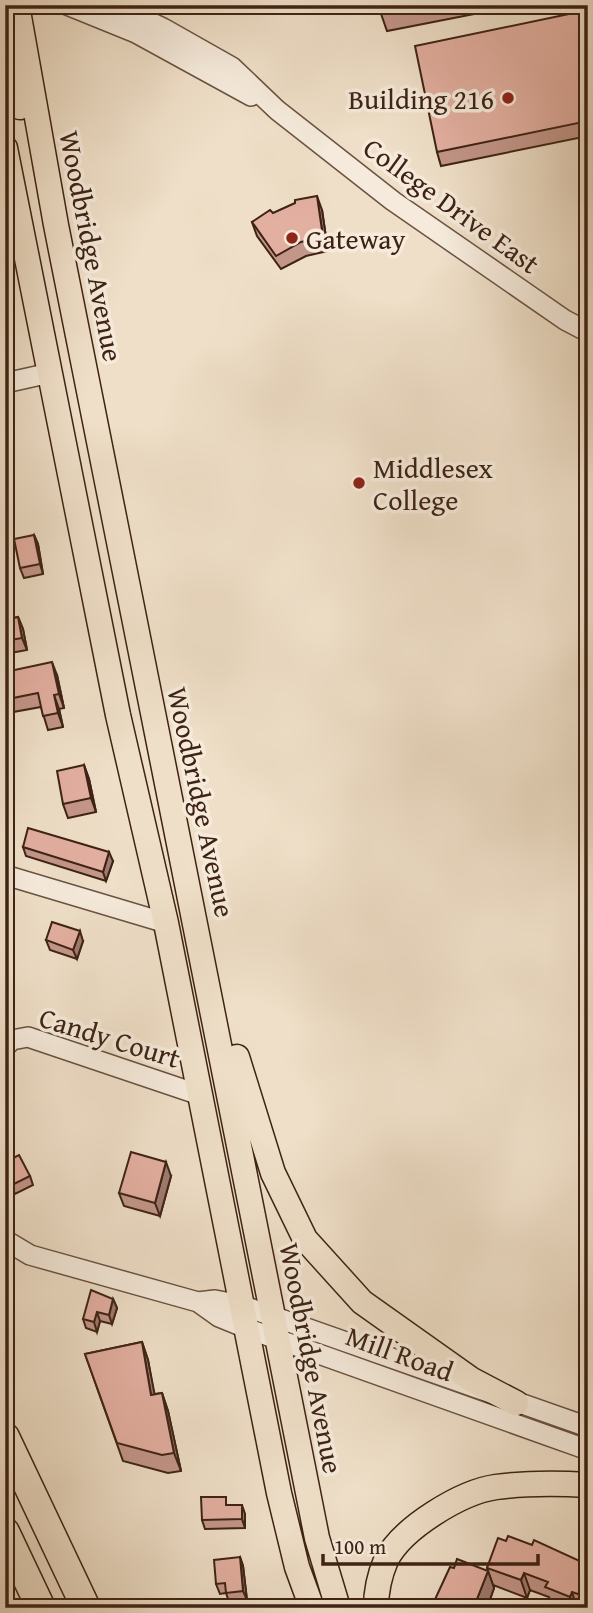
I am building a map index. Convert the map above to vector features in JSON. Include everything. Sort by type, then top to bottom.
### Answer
[{"type":"highway","points":[[5,1437],[86,1608]]},
{"type":"highway","points":[[5,1532],[41,1608]]},
{"type":"main road","name":"Woodbridge Avenue","points":[[17,5],[56,225],[198,928],[317,1538],[338,1608]]},
{"type":"main road","points":[[5,42],[29,151],[56,225]]},
{"type":"main road","name":"Woodbridge Avenue","points":[[5,149],[118,715],[166,923],[279,1493],[297,1567],[312,1608]]},
{"type":"main road","points":[[198,928],[272,1174],[305,1239],[362,1302],[472,1380],[516,1404]]},
{"type":"main road","points":[[376,1608],[387,1559],[408,1534],[448,1504],[493,1487],[557,1482],[588,1485]]},
{"type":"street","points":[[67,5],[136,33],[277,110]]},
{"type":"street","name":"College Drive East","points":[[114,5],[163,28],[232,67],[277,110],[393,201],[565,320],[588,332]]},
{"type":"street","points":[[5,383],[50,373]]},
{"type":"street","points":[[5,876],[166,923]]},
{"type":"street","name":"Candy Court","points":[[5,1047],[12,1040],[28,1037],[200,1094]]},
{"type":"street","name":"Mill Road","points":[[5,1240],[30,1255],[198,1301],[219,1317],[244,1317],[588,1427]]},
{"type":"street","name":"Mill Road","points":[[277,1327],[588,1450]]},
{"type":"building","name":"Building 216","points":[[588,10],[588,121],[437,152],[415,46]]},
{"type":"building","points":[[317,196],[323,237],[301,242],[276,256],[252,222],[270,210],[273,213],[295,203],[295,200]]},
{"type":"building","points":[[34,535],[40,564],[20,568],[14,539]]},
{"type":"building","points":[[18,617],[22,638],[5,641],[5,620]]},
{"type":"building","points":[[52,662],[59,694],[54,695],[58,713],[43,716],[38,693],[8,699],[5,672]]},
{"type":"building","points":[[84,765],[91,798],[63,804],[57,771]]},
{"type":"building","points":[[28,828],[109,852],[103,872],[23,847]]},
{"type":"building","points":[[52,922],[80,931],[73,950],[46,940]]},
{"type":"building","points":[[131,1152],[166,1162],[155,1203],[119,1193]]},
{"type":"building","points":[[19,1155],[30,1176],[12,1185],[5,1172],[5,1162]]},
{"type":"building","points":[[91,1290],[113,1299],[109,1315],[97,1312],[94,1322],[83,1319]]},
{"type":"building","points":[[142,1342],[151,1395],[162,1393],[174,1453],[162,1455],[117,1443],[85,1354]]},
{"type":"building","points":[[201,1497],[226,1497],[226,1505],[242,1505],[242,1519],[202,1520]]},
{"type":"building","points":[[508,1536],[532,1545],[534,1540],[582,1562],[581,1566],[588,1569],[588,1576],[581,1595],[572,1592],[570,1597],[545,1587],[548,1582],[524,1573],[521,1580],[487,1568],[498,1538],[506,1541]]},
{"type":"building","points":[[240,1557],[243,1591],[226,1593],[225,1583],[216,1584],[214,1560]]},
{"type":"building","points":[[457,1559],[488,1571],[475,1604],[469,1602],[467,1608],[431,1608],[450,1567],[454,1568]]},
{"type":"place","name":"Building 216","points":[[508,98]]},
{"type":"place","name":"Gateway","points":[[292,238]]},
{"type":"place","name":"Middlesex College","points":[[359,483]]}]
